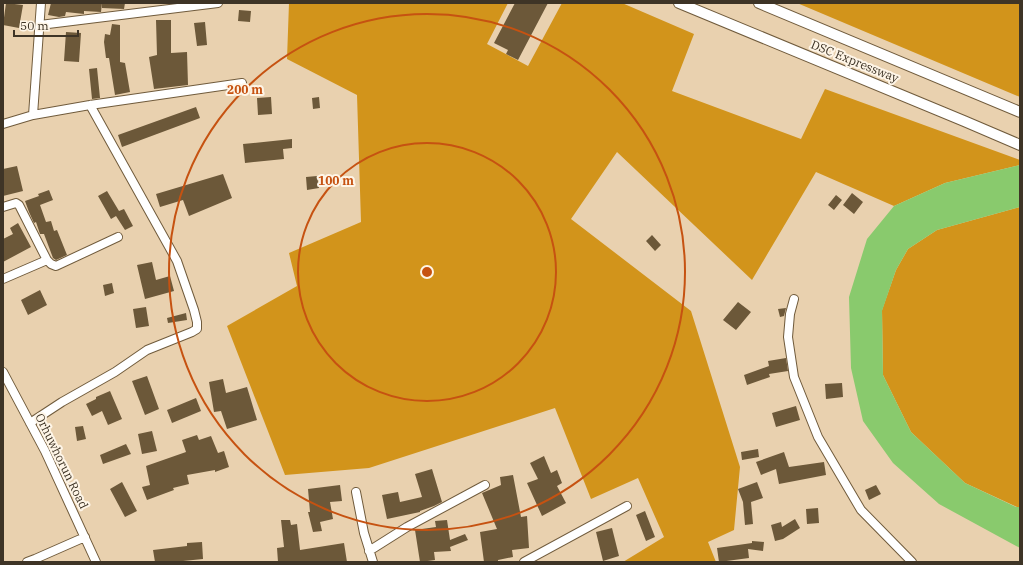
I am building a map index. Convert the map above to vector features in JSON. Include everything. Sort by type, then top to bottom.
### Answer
[{"type":"main road","name":"DSC Expressway","points":[[679,3],[1020,145]]},
{"type":"main road","name":"DSC Expressway","points":[[759,3],[1020,112]]},
{"type":"street","points":[[33,115],[41,3]]},
{"type":"street","points":[[40,25],[218,3]]},
{"type":"street","points":[[3,124],[33,115],[90,105],[242,83]]},
{"type":"street","points":[[30,422],[115,372],[147,350],[192,332],[197,328],[194,310],[177,261],[90,105]]},
{"type":"street","points":[[3,207],[16,203],[19,205],[47,260],[56,266],[118,237]]},
{"type":"street","points":[[3,279],[47,260]]},
{"type":"street","points":[[794,298],[790,314],[788,338],[794,377],[818,437],[861,510],[912,562]]},
{"type":"street","name":"Orhuwhorun Road","points":[[3,372],[45,451],[96,562]]},
{"type":"street","points":[[369,551],[485,485]]},
{"type":"street","points":[[356,492],[364,533],[373,562]]},
{"type":"street","points":[[524,562],[627,506]]},
{"type":"street","points":[[27,562],[35,560],[84,537]]},
{"type":"shaded area","points":[[289,3],[508,3],[487,44],[528,66],[562,3],[622,3],[694,34],[672,91],[801,139],[825,89],[1020,160],[1020,165],[945,183],[894,206],[816,172],[752,280],[617,152],[571,219],[691,311],[740,467],[734,530],[708,542],[716,562],[623,562],[664,537],[638,478],[591,499],[555,408],[369,468],[285,475],[227,326],[297,286],[289,253],[361,222],[357,95],[287,59]]},
{"type":"shaded area","points":[[797,3],[1020,3],[1020,97]]},
{"type":"shaded area","points":[[1020,165],[1020,207],[937,230],[908,249],[896,270],[882,311],[883,375],[911,432],[965,483],[1016,507],[1020,507],[1020,548],[939,504],[893,463],[863,421],[851,368],[849,297],[867,239],[894,206],[945,183]]},
{"type":"shaded area","points":[[1020,207],[1020,507],[1017,507],[965,483],[911,432],[883,375],[882,310],[896,270],[908,249],[937,230]]},
{"type":"building","points":[[6,3],[23,5],[19,28],[3,25]]},
{"type":"building","points":[[51,3],[102,3],[101,12],[84,11],[84,14],[66,12],[65,16],[59,17],[48,15]]},
{"type":"building","points":[[102,3],[125,3],[124,9],[102,8]]},
{"type":"building","points":[[515,3],[548,3],[518,60],[506,54],[508,50],[494,43]]},
{"type":"building","points":[[239,10],[251,11],[250,22],[238,21]]},
{"type":"building","points":[[156,20],[171,20],[171,53],[187,52],[188,85],[154,89],[149,57],[157,55]]},
{"type":"building","points":[[205,22],[207,45],[197,46],[194,23]]},
{"type":"building","points":[[112,24],[120,25],[120,62],[125,63],[130,92],[115,95],[109,58],[106,58],[104,42],[105,34],[110,35]]},
{"type":"building","points":[[66,32],[81,33],[79,62],[64,61]]},
{"type":"building","points":[[97,68],[100,98],[92,99],[89,69]]},
{"type":"building","points":[[271,97],[272,114],[258,115],[257,98]]},
{"type":"building","points":[[319,97],[320,108],[313,109],[312,98]]},
{"type":"building","points":[[196,107],[200,118],[122,147],[118,135]]},
{"type":"building","points":[[292,139],[292,148],[283,149],[284,159],[245,163],[243,144]]},
{"type":"building","points":[[17,166],[23,191],[3,196],[3,169]]},
{"type":"building","points":[[223,174],[232,198],[189,216],[183,200],[160,207],[156,194]]},
{"type":"building","points":[[317,176],[319,188],[307,190],[306,177]]},
{"type":"building","points":[[49,190],[53,200],[40,205],[46,222],[51,221],[54,231],[57,230],[67,255],[56,260],[53,258],[44,234],[40,234],[36,222],[34,223],[25,201],[39,196],[38,194]]},
{"type":"building","points":[[107,191],[119,211],[124,209],[133,226],[125,230],[116,216],[111,219],[98,196]]},
{"type":"building","points":[[852,193],[863,202],[854,214],[843,205]]},
{"type":"building","points":[[836,195],[842,200],[834,210],[828,205]]},
{"type":"building","points":[[18,223],[31,247],[3,262],[3,239],[13,234],[10,228]]},
{"type":"building","points":[[652,235],[661,245],[655,251],[646,241]]},
{"type":"building","points":[[152,262],[156,280],[170,276],[174,291],[145,299],[137,265]]},
{"type":"building","points":[[112,283],[114,293],[105,296],[103,285]]},
{"type":"building","points":[[40,290],[47,305],[28,315],[21,300]]},
{"type":"building","points":[[738,302],[751,312],[736,330],[723,320]]},
{"type":"building","points":[[146,307],[149,326],[136,328],[133,309]]},
{"type":"building","points":[[786,308],[784,316],[780,317],[778,309]]},
{"type":"building","points":[[186,313],[187,320],[168,323],[167,318]]},
{"type":"building","points":[[786,358],[788,371],[769,374],[770,377],[747,385],[744,375],[769,366],[768,361]]},
{"type":"building","points":[[147,376],[159,409],[145,415],[132,381]]},
{"type":"building","points":[[223,379],[226,393],[247,387],[257,420],[227,429],[221,411],[214,412],[209,382]]},
{"type":"building","points":[[842,383],[843,397],[826,399],[825,384]]},
{"type":"building","points":[[110,391],[122,419],[108,425],[102,411],[92,416],[86,404],[96,399],[96,397]]},
{"type":"building","points":[[196,398],[201,411],[172,423],[167,410]]},
{"type":"building","points":[[796,406],[800,420],[776,427],[772,413]]},
{"type":"building","points":[[83,426],[86,439],[77,441],[75,427]]},
{"type":"building","points":[[152,431],[157,451],[142,454],[138,434]]},
{"type":"building","points":[[197,435],[199,440],[211,436],[218,453],[224,451],[229,467],[215,472],[215,470],[187,475],[189,484],[173,488],[174,490],[147,500],[142,487],[150,485],[146,466],[186,452],[182,440]]},
{"type":"building","points":[[126,444],[131,454],[103,464],[100,455]]},
{"type":"building","points":[[758,449],[759,457],[742,460],[741,452]]},
{"type":"building","points":[[784,452],[789,467],[824,462],[826,475],[779,484],[776,469],[761,475],[756,462]]},
{"type":"building","points":[[544,456],[551,473],[557,470],[562,483],[557,486],[566,503],[542,516],[527,483],[538,479],[530,463]]},
{"type":"building","points":[[432,469],[442,502],[420,512],[387,519],[382,495],[398,492],[400,502],[422,497],[415,474]]},
{"type":"building","points":[[513,475],[521,517],[527,516],[529,548],[512,550],[513,557],[498,560],[498,562],[484,562],[480,532],[497,529],[482,493],[501,485],[500,477]]},
{"type":"building","points":[[122,482],[137,511],[125,517],[110,489]]},
{"type":"building","points":[[757,482],[763,498],[751,502],[753,524],[745,525],[743,502],[738,489]]},
{"type":"building","points":[[340,485],[342,501],[330,502],[333,519],[320,522],[322,531],[313,532],[308,512],[310,512],[308,489]]},
{"type":"building","points":[[876,485],[881,494],[869,500],[865,490]]},
{"type":"building","points":[[818,508],[819,523],[807,524],[806,509]]},
{"type":"building","points":[[645,511],[655,537],[646,541],[636,515]]},
{"type":"building","points":[[795,519],[800,528],[783,539],[775,541],[771,525],[781,522],[782,527]]},
{"type":"building","points":[[281,520],[290,520],[291,525],[297,524],[300,550],[344,543],[347,562],[278,562],[277,548],[284,547]]},
{"type":"building","points":[[447,520],[450,540],[465,534],[468,540],[450,547],[451,551],[434,552],[435,560],[420,562],[415,530],[436,527],[435,521]]},
{"type":"building","points":[[612,528],[619,556],[603,561],[596,532]]},
{"type":"building","points":[[752,541],[764,542],[763,551],[748,549],[749,558],[719,562],[717,548],[752,543]]},
{"type":"building","points":[[202,542],[203,559],[155,562],[153,550],[187,546],[187,543]]}]
